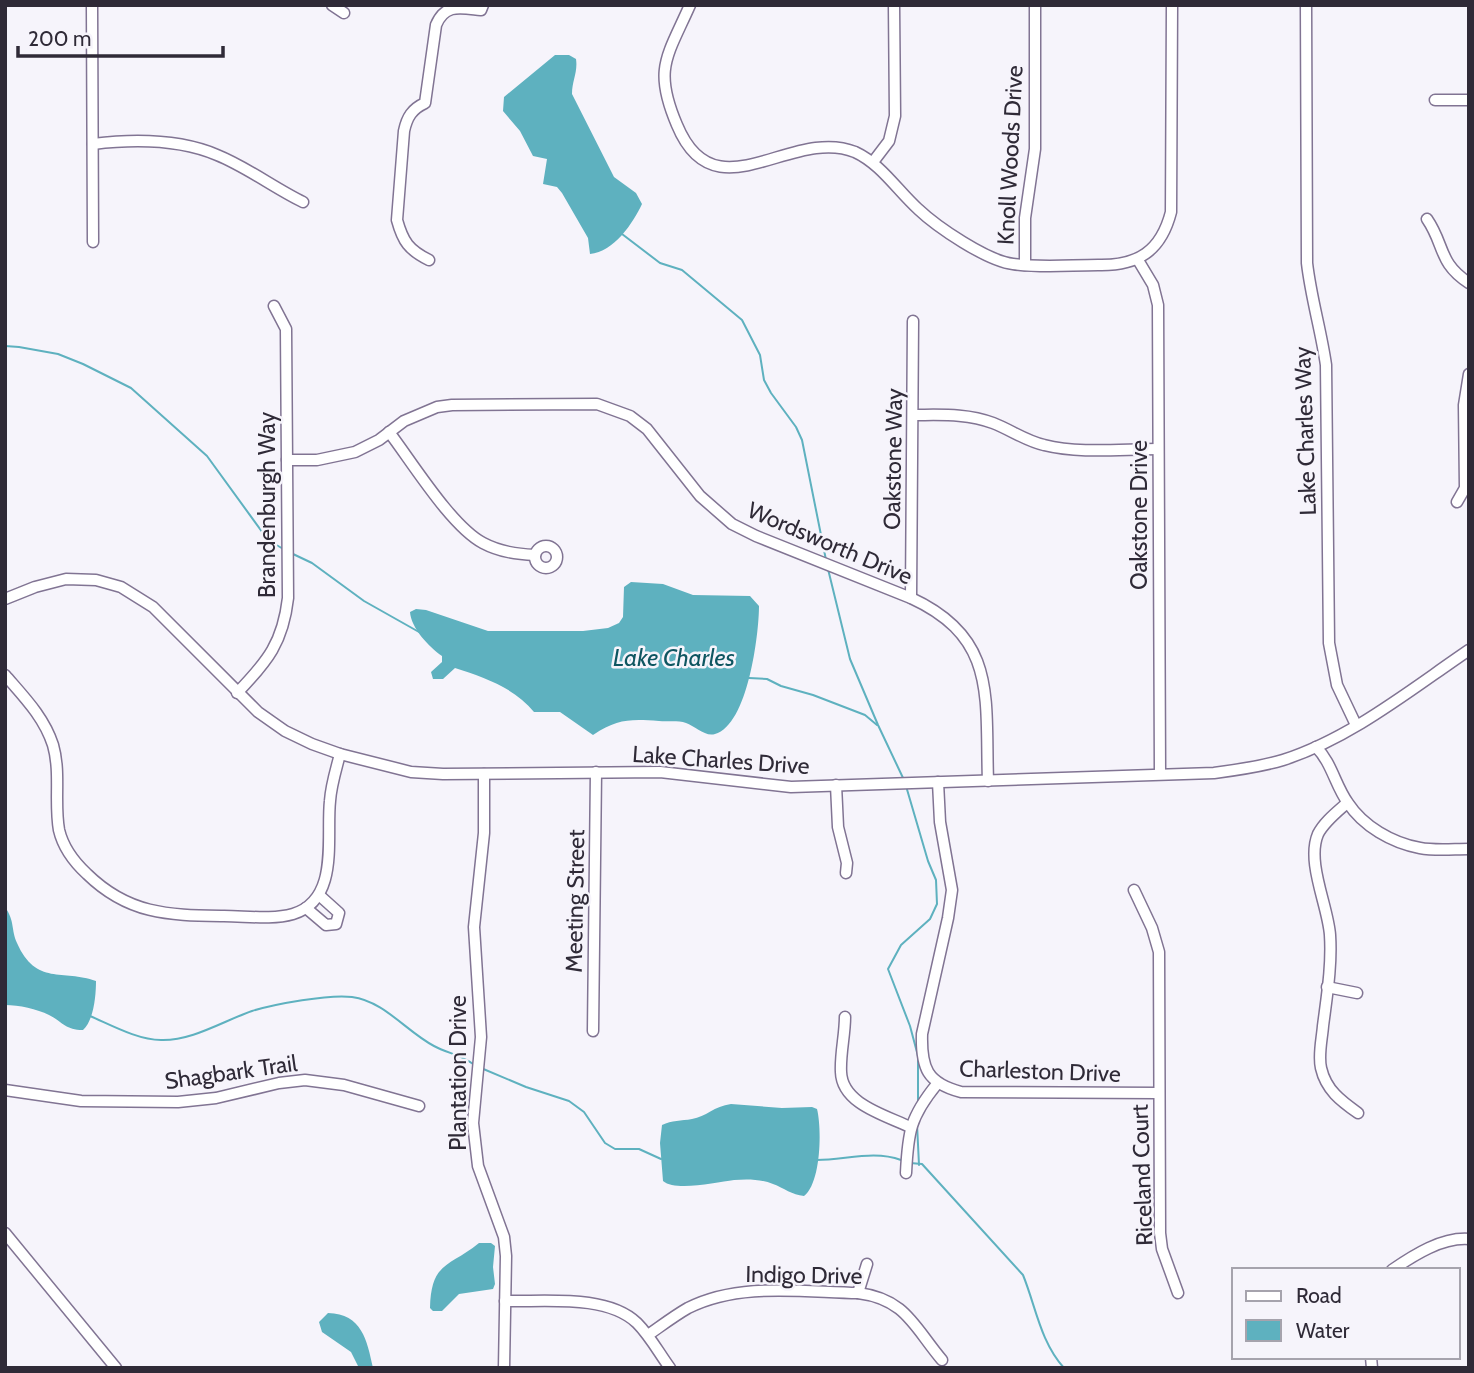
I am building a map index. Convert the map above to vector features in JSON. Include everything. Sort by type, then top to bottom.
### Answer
[{"type":"street","points":[[92,5],[93,242]]},
{"type":"street","points":[[332,5],[344,13]]},
{"type":"street","points":[[690,5],[668,53],[663,77],[668,104],[683,140],[692,153],[707,163],[726,168],[743,167],[800,151],[830,148],[852,151],[873,162],[919,210],[940,226],[983,254],[1000,261],[1025,265],[1114,265],[1138,260],[1160,239],[1168,226],[1171,212],[1172,5]]},
{"type":"street","points":[[873,162],[889,141],[895,116],[894,5]]},
{"type":"street","name":"Knoll Woods Drive","points":[[1025,265],[1025,218],[1035,149],[1035,5]]},
{"type":"street","name":"Lake Charles Way","points":[[1306,5],[1307,263],[1326,365],[1329,643],[1337,685],[1356,725]]},
{"type":"street","points":[[429,260],[411,251],[400,233],[397,220],[404,131],[413,110],[425,103],[436,25],[440,15],[449,9],[482,7]]},
{"type":"street","points":[[1435,100],[1469,100]]},
{"type":"street","points":[[93,144],[186,144],[218,155],[303,202]]},
{"type":"street","points":[[1427,219],[1446,262],[1469,283]]},
{"type":"street","name":"Oakstone Drive","points":[[1138,260],[1153,285],[1158,305],[1160,774]]},
{"type":"street","name":"Brandenburgh Way","points":[[237,692],[270,657],[280,638],[288,598],[286,329],[274,306]]},
{"type":"street","name":"Oakstone Way","points":[[911,598],[913,321]]},
{"type":"street","points":[[1457,502],[1465,488],[1464,404],[1469,374]]},
{"type":"street","name":"Wordsworth Drive","points":[[287,460],[317,460],[343,456],[367,446],[420,413],[452,404],[584,403],[611,408],[630,416],[647,429],[700,496],[732,524],[911,598],[933,608],[951,621],[966,638],[977,659],[985,691],[988,780]]},
{"type":"street","points":[[912,415],[975,417],[1030,441],[1056,448],[1158,449]]},
{"type":"street","points":[[389,432],[467,532],[482,543],[499,550],[536,555]]},
{"type":"street","name":"Lake Charles Drive","points":[[5,599],[66,579],[96,580],[121,587],[153,607],[258,712],[285,731],[340,754],[411,772],[660,772],[791,787],[1214,773],[1245,769],[1282,760],[1315,747],[1356,725],[1469,650]]},
{"type":"street","points":[[5,676],[40,717],[52,745],[56,763],[57,813],[64,844],[79,866],[108,892],[136,907],[172,915],[282,916],[295,914],[306,908],[319,895],[326,875],[329,802],[340,754]]},
{"type":"street","points":[[1315,747],[1326,757],[1347,803],[1363,821],[1393,840],[1421,848],[1469,849]]},
{"type":"street","name":"Meeting Street","points":[[593,1031],[596,772]]},
{"type":"street","name":"Plantation Drive","points":[[484,774],[484,832],[474,928],[481,1037],[473,1124],[478,1166],[504,1237],[504,1368]]},
{"type":"street","name":"Charleston Drive","points":[[938,782],[940,822],[952,890],[926,1013],[922,1050],[925,1064],[937,1084],[961,1092],[992,1094],[1158,1093]]},
{"type":"street","points":[[836,785],[838,827],[846,873]]},
{"type":"street","points":[[1347,803],[1330,818],[1318,835],[1315,848],[1315,861],[1330,931],[1331,960],[1320,1062],[1333,1093],[1357,1113]]},
{"type":"street","name":"Riceland Court","points":[[1134,890],[1152,928],[1158,952],[1160,1233],[1162,1249],[1178,1293]]},
{"type":"street","points":[[306,908],[326,925],[336,924],[339,913],[319,895]]},
{"type":"street","points":[[1328,987],[1357,993]]},
{"type":"street","points":[[845,1017],[841,1072],[844,1088],[859,1102],[910,1127]]},
{"type":"street","name":"Shagbark Trail","points":[[5,1090],[81,1101],[178,1102],[216,1098],[279,1083],[305,1080],[344,1084],[419,1106]]},
{"type":"street","points":[[906,1173],[910,1127],[918,1109],[937,1084]]},
{"type":"street","points":[[5,1233],[116,1368]]},
{"type":"street","points":[[1396,1268],[1441,1243],[1469,1239]]},
{"type":"street","points":[[858,1293],[867,1264]]},
{"type":"street","name":"Indigo Drive","points":[[648,1335],[687,1309],[725,1295],[744,1292],[870,1294],[894,1303],[942,1360]]},
{"type":"street","points":[[505,1301],[606,1305],[630,1317],[648,1335],[670,1368]]},
{"type":"water","points":[[555,55],[569,55],[576,59],[572,94],[614,177],[636,193],[642,204],[628,228],[615,242],[590,254],[588,238],[562,193],[557,187],[543,184],[547,159],[533,156],[520,131],[503,111],[504,97]]},
{"type":"water","name":"Lake Charles","points":[[631,582],[663,584],[693,595],[750,596],[759,606],[754,656],[743,697],[736,714],[726,727],[715,734],[704,733],[683,722],[640,720],[617,723],[593,735],[560,712],[534,712],[518,696],[466,671],[455,668],[443,679],[433,679],[431,672],[442,662],[442,656],[421,637],[410,612],[416,609],[426,610],[488,631],[583,631],[608,628],[619,623],[623,617],[624,587]]},
{"type":"water","points":[[5,907],[17,943],[33,965],[51,974],[96,981],[92,1014],[83,1030],[68,1027],[39,1011],[5,1005]]},
{"type":"water","points":[[731,1104],[817,1109],[819,1155],[814,1180],[804,1196],[759,1180],[687,1186],[663,1181],[660,1143],[662,1125],[697,1118]]},
{"type":"water","points":[[479,1243],[491,1243],[495,1246],[493,1289],[459,1294],[442,1311],[433,1311],[430,1308],[431,1293],[438,1273]]},
{"type":"water","points":[[328,1313],[349,1318],[356,1323],[365,1339],[373,1368],[359,1368],[351,1352],[322,1332],[319,1322]]},
{"type":"waterway","points":[[622,234],[660,263],[682,270],[742,320],[760,355],[764,380],[802,440],[826,560]]},
{"type":"waterway","points":[[5,346],[58,354],[131,388],[207,456],[268,540],[285,550]]},
{"type":"waterway","points":[[293,554],[312,563],[364,601],[419,632]]},
{"type":"waterway","points":[[828,569],[850,659],[904,780]]},
{"type":"waterway","points":[[749,678],[767,679],[813,695],[865,715],[877,725]]},
{"type":"waterway","points":[[906,786],[936,880],[937,904],[930,919],[901,945],[888,969],[910,1026],[918,1056],[918,1101]]},
{"type":"waterway","points":[[90,1016],[143,1038],[161,1040],[196,1034],[262,1008],[316,998],[352,997],[375,1004],[424,1040],[473,1064]]},
{"type":"waterway","points":[[481,1068],[569,1101],[584,1112],[605,1143],[615,1149],[639,1149],[661,1159]]},
{"type":"waterway","points":[[917,1124],[919,1165]]},
{"type":"waterway","points":[[817,1160],[870,1156],[901,1160]]},
{"type":"waterway","points":[[910,1163],[922,1164],[1023,1275],[1049,1347],[1064,1368]]}]
